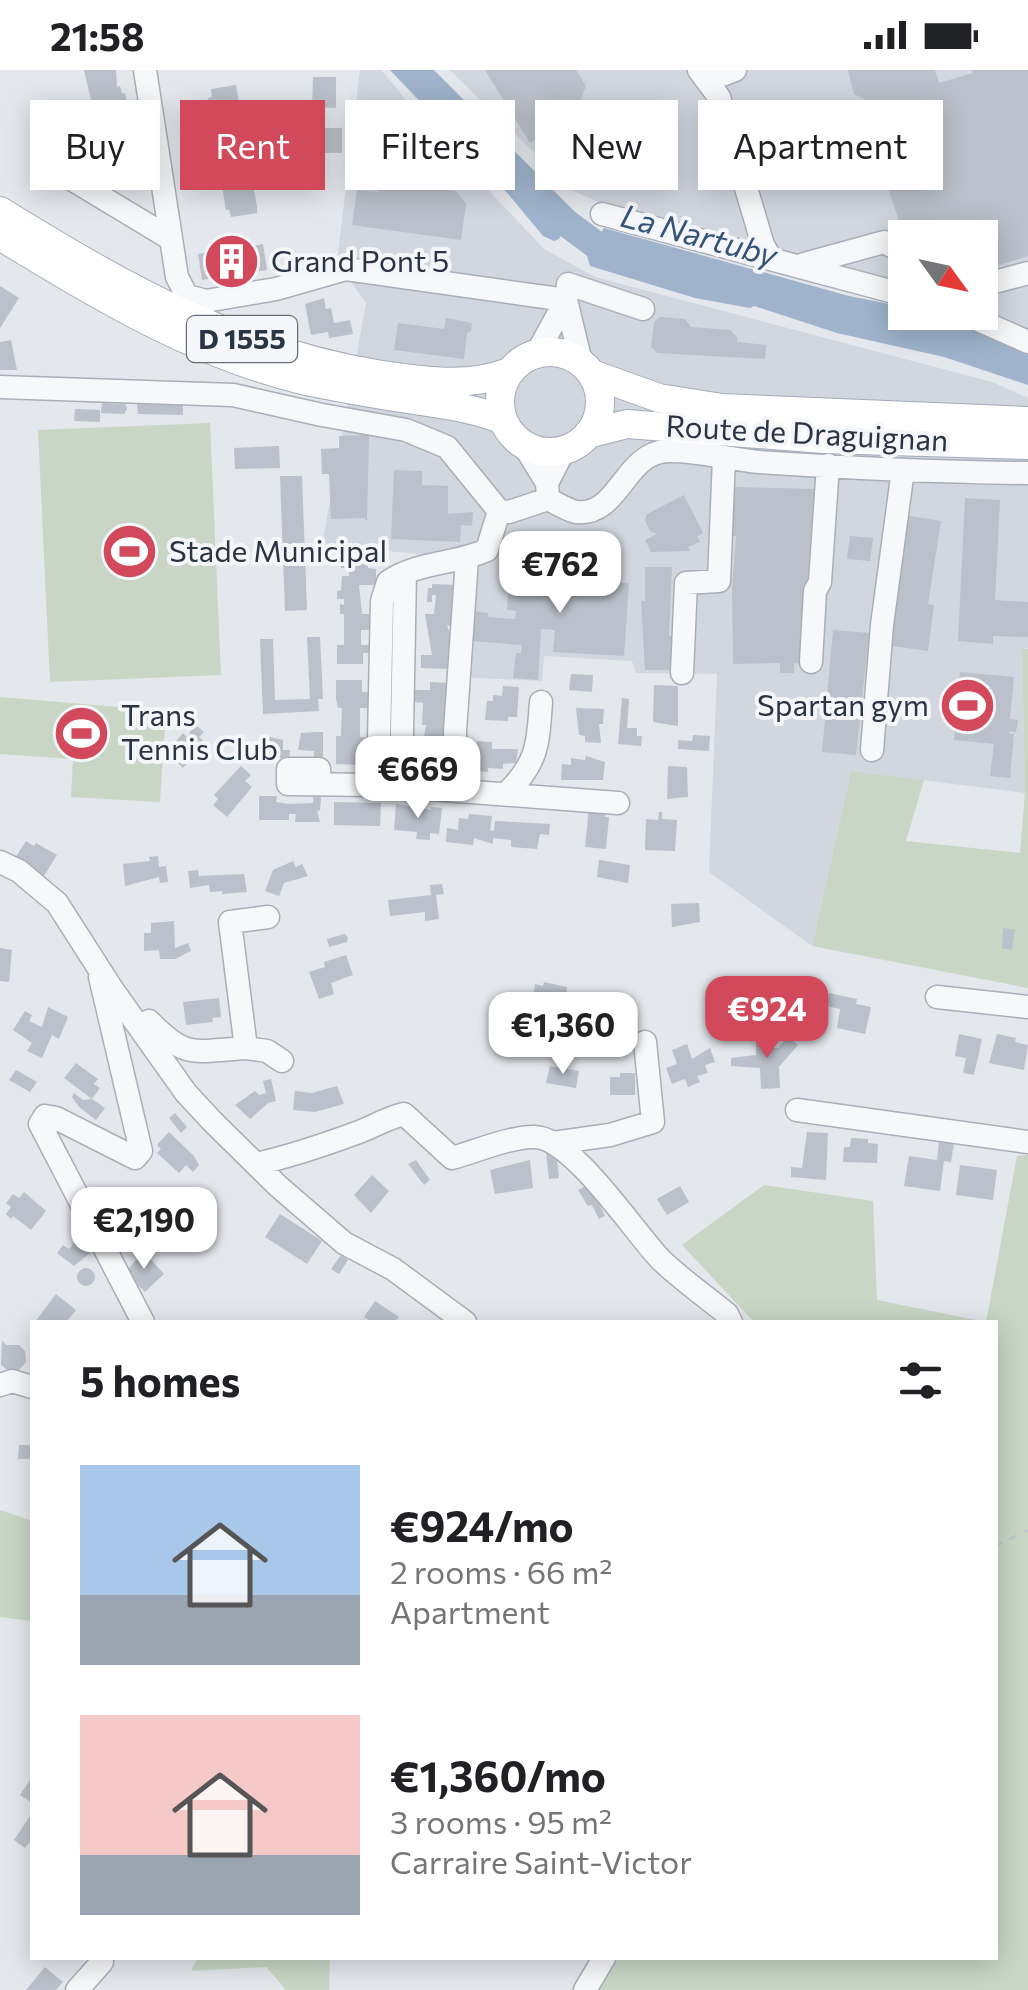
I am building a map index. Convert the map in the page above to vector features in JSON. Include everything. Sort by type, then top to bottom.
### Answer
[{"type":"main road","name":"D 1555","points":[[0,212],[132,290],[266,348],[351,370],[444,383],[492,378],[509,372]]},
{"type":"main road","name":"D 1555","points":[[0,236],[108,302],[224,354],[299,379],[471,408],[503,420]]},
{"type":"main road","points":[[552,351],[586,368],[598,388],[600,404],[588,434],[564,450],[543,451],[523,444],[503,420],[502,387],[509,372],[537,353],[552,351]]},
{"type":"main road","name":"Route de Draguignan","points":[[586,368],[659,398],[722,408],[1028,421]]},
{"type":"main road","name":"Route de Draguignan","points":[[588,434],[627,424],[824,439],[1028,445]]},
{"type":"street","points":[[145,70],[177,277],[187,296],[206,301],[276,289],[346,269],[567,292],[644,308]]},
{"type":"street","points":[[699,70],[719,97],[763,245],[762,257]]},
{"type":"street","points":[[718,70],[722,74],[734,70]]},
{"type":"street","points":[[90,190],[171,239]]},
{"type":"street","points":[[602,214],[888,290]]},
{"type":"street","points":[[797,266],[888,244]]},
{"type":"street","points":[[998,281],[1028,273]]},
{"type":"street","points":[[537,353],[567,292]]},
{"type":"street","points":[[567,292],[586,368]]},
{"type":"street","points":[[998,324],[1028,342]]},
{"type":"street","points":[[0,387],[233,395],[406,430],[447,446],[499,511],[510,512],[547,491],[564,450]]},
{"type":"street","points":[[523,444],[547,491],[574,512],[594,510],[609,500],[630,470],[647,456],[663,451],[903,470],[1028,473]]},
{"type":"street","points":[[682,673],[686,583],[719,580],[724,457]]},
{"type":"street","points":[[811,662],[828,465]]},
{"type":"street","points":[[872,750],[882,625],[903,470]]},
{"type":"street","points":[[390,785],[382,601],[388,582],[405,573],[468,559],[487,550],[499,511]]},
{"type":"street","points":[[454,789],[468,559]]},
{"type":"street","points":[[507,793],[523,777],[537,750],[541,702]]},
{"type":"street","points":[[320,784],[390,785],[618,802]]},
{"type":"street","points":[[0,862],[20,870],[58,904],[186,1093],[256,1164],[344,1243],[393,1268],[462,1320]]},
{"type":"street","points":[[246,1048],[230,922],[268,917]]},
{"type":"street","points":[[106,979],[178,1048],[193,1052],[246,1048],[267,1051],[282,1061]]},
{"type":"street","points":[[106,979],[101,989],[141,1151],[134,1158],[56,1118],[45,1116],[40,1124],[143,1320]]},
{"type":"street","points":[[937,997],[1028,1007]]},
{"type":"street","points":[[553,1143],[610,1135],[652,1122],[645,1042]]},
{"type":"street","points":[[797,1110],[1028,1142]]},
{"type":"street","points":[[256,1164],[291,1157],[404,1114],[452,1158],[536,1136],[553,1143],[585,1169],[658,1256],[730,1320]]},
{"type":"street","points":[[0,1385],[12,1381],[30,1386]]},
{"type":"street","points":[[585,1990],[603,1960]]},
{"type":"street","points":[[77,1990],[102,1962]]},
{"type":"path","points":[[998,1545],[1028,1530]]},
{"type":"shaded area","points":[[360,70],[381,70],[406,100],[356,100]]},
{"type":"shaded area","points":[[450,70],[1028,70],[1028,338],[998,322],[998,220],[888,220],[888,295],[695,244],[572,190],[678,190],[678,100],[535,100],[535,154],[515,134],[515,100],[480,100]]},
{"type":"shaded area","points":[[346,190],[488,190],[544,249],[595,277],[992,382],[1028,398],[1028,648],[1022,649],[1025,793],[851,771],[812,946],[709,872],[717,674],[636,673],[632,661],[544,656],[542,681],[460,677],[462,558],[322,545],[366,303],[337,262]]},
{"type":"green space","name":"Stade Municipal","points":[[210,423],[221,675],[50,682],[38,430]]},
{"type":"green space","points":[[1022,648],[1028,649],[1028,988],[812,946],[851,771],[924,780],[906,841],[1020,853],[1025,793]]},
{"type":"green space","name":"Trans Tennis Club","points":[[0,697],[166,711],[160,802],[71,797],[73,759],[0,754]]},
{"type":"green space","points":[[1028,1155],[1028,1990],[596,1990],[612,1960],[998,1960],[998,1320],[986,1320],[1017,1156]]},
{"type":"green space","points":[[764,1185],[873,1201],[877,1300],[976,1320],[752,1320],[682,1245]]},
{"type":"green space","points":[[0,1510],[30,1520],[30,1621],[0,1617]]},
{"type":"green space","points":[[197,1960],[330,1960],[329,1990],[286,1990],[266,1967],[191,1971]]},
{"type":"water","points":[[390,70],[434,70],[464,100],[419,100]]},
{"type":"water","points":[[515,152],[535,172],[535,190],[553,190],[575,212],[554,241],[543,236],[504,190],[515,190]]},
{"type":"water","points":[[604,228],[888,304],[888,330],[973,330],[1028,354],[1028,385],[944,357],[837,333],[754,306],[695,298],[590,266],[587,256]]},
{"type":"building","points":[[84,70],[116,70],[117,87],[125,93],[126,100],[91,100]]},
{"type":"building","points":[[485,70],[576,70],[586,86],[580,100],[535,100],[535,140],[530,143],[515,119],[515,100],[503,100]]},
{"type":"building","points":[[848,70],[935,70],[939,83],[973,73],[972,70],[1028,70],[1028,256],[998,265],[998,220],[899,220],[889,190],[943,190],[943,100],[866,100],[854,94]]},
{"type":"building","points":[[313,77],[336,77],[336,108],[325,108],[325,100],[312,100]]},
{"type":"building","points":[[236,85],[239,100],[208,100],[211,89]]},
{"type":"building","points":[[325,128],[342,128],[342,153],[325,153]]},
{"type":"building","points":[[223,190],[254,190],[257,213],[231,217]]},
{"type":"building","points":[[357,190],[456,191],[466,204],[461,240],[352,225]]},
{"type":"building","name":"Grand Pont 5","points":[[263,244],[267,270],[202,280],[198,254]]},
{"type":"building","points":[[0,286],[19,298],[0,328]]},
{"type":"building","points":[[324,298],[334,323],[350,320],[353,334],[329,338],[328,332],[311,335],[305,304]]},
{"type":"building","points":[[660,317],[685,319],[691,327],[730,330],[737,342],[766,345],[765,359],[657,353],[651,347],[654,322]]},
{"type":"building","points":[[446,318],[472,323],[464,359],[394,350],[398,323],[444,329]]},
{"type":"building","points":[[11,340],[17,370],[0,370],[0,342]]},
{"type":"building","points":[[102,403],[125,404],[127,409],[124,414],[101,413]]},
{"type":"building","points":[[137,404],[183,405],[183,415],[138,414]]},
{"type":"building","points":[[75,409],[100,410],[100,422],[74,421]]},
{"type":"building","points":[[369,435],[367,521],[331,519],[329,474],[322,474],[321,449],[339,448],[339,436]]},
{"type":"building","points":[[279,446],[280,468],[235,469],[234,448]]},
{"type":"building","points":[[394,470],[422,471],[422,485],[448,486],[448,514],[473,512],[472,526],[461,525],[460,542],[391,539]]},
{"type":"building","points":[[280,476],[302,476],[307,610],[285,611]]},
{"type":"building","points":[[729,487],[820,489],[819,539],[810,539],[807,649],[802,664],[794,663],[794,673],[780,673],[780,663],[733,664],[736,536],[727,536]]},
{"type":"building","points":[[684,495],[703,533],[697,536],[700,542],[688,547],[690,551],[651,552],[645,540],[657,534],[650,531],[645,520],[647,514]]},
{"type":"building","points":[[965,498],[1000,500],[995,600],[1028,602],[1028,637],[993,636],[993,644],[958,641]]},
{"type":"building","points":[[904,515],[941,521],[928,604],[934,605],[928,651],[892,646],[894,627],[888,626]]},
{"type":"building","points":[[850,536],[873,538],[870,561],[847,559]]},
{"type":"building","points":[[341,557],[368,558],[368,568],[376,569],[376,585],[359,585],[362,614],[371,614],[371,630],[361,630],[361,645],[371,645],[371,653],[363,653],[363,664],[337,664],[337,645],[344,645],[344,614],[340,614],[340,604],[344,605],[344,599],[337,599],[337,591],[341,590],[342,576],[349,576],[349,568],[341,568]]},
{"type":"building","points":[[582,566],[589,567],[588,573],[620,575],[619,583],[629,583],[624,656],[553,652],[555,630],[541,629],[538,680],[513,678],[516,653],[521,653],[522,645],[472,641],[474,611],[488,613],[488,617],[515,619],[516,611],[507,610],[509,584],[518,585],[519,568],[581,572]]},
{"type":"building","points":[[645,567],[672,567],[669,636],[673,670],[645,670],[641,601],[645,601]]},
{"type":"building","points":[[432,584],[462,585],[451,610],[451,626],[447,625],[457,656],[448,656],[447,669],[421,668],[421,655],[432,655],[425,614],[434,614],[436,595],[432,595],[432,602],[427,602]]},
{"type":"building","points":[[833,630],[869,633],[856,755],[822,752]]},
{"type":"building","points":[[307,637],[320,637],[323,699],[318,699],[319,711],[263,714],[260,639],[273,639],[275,700],[310,699]]},
{"type":"building","points":[[960,672],[1014,677],[1010,719],[1018,720],[1016,732],[1009,731],[1014,734],[1010,778],[990,776],[994,744],[954,740]]},
{"type":"building","points":[[571,674],[593,675],[592,692],[569,690]]},
{"type":"building","points":[[336,680],[362,680],[362,692],[370,692],[370,708],[360,708],[360,737],[369,738],[369,753],[362,753],[361,765],[336,764],[342,708],[338,708],[336,699]]},
{"type":"building","points":[[430,682],[448,683],[442,749],[443,757],[452,758],[451,774],[436,774],[436,767],[419,767],[426,725],[422,725],[423,703],[414,702],[415,690],[430,690]]},
{"type":"building","points":[[654,685],[678,686],[678,726],[653,722]]},
{"type":"building","points":[[503,686],[519,687],[517,717],[508,717],[508,721],[485,720],[487,701],[493,701],[493,695],[502,696]]},
{"type":"building","points":[[622,698],[629,699],[627,728],[637,728],[637,736],[642,736],[641,746],[618,744]]},
{"type":"building","points":[[576,708],[604,709],[603,724],[599,724],[601,743],[585,742],[585,736],[579,735]]},
{"type":"building","points":[[195,724],[204,732],[199,737],[205,742],[183,768],[171,757],[176,751],[171,747],[183,733],[187,737]]},
{"type":"building","points":[[323,732],[323,764],[314,764],[314,751],[298,750],[301,733]]},
{"type":"building","points":[[261,735],[283,740],[283,750],[290,750],[289,764],[283,764],[282,758],[262,758]]},
{"type":"building","points":[[693,735],[710,736],[709,751],[678,749],[678,740],[692,741]]},
{"type":"building","points":[[477,741],[492,742],[492,749],[518,749],[516,763],[503,764],[503,769],[488,768],[488,772],[475,771]]},
{"type":"building","points":[[586,756],[605,762],[603,780],[561,780],[562,764],[571,765],[571,758],[585,760]]},
{"type":"building","points":[[241,766],[251,775],[245,781],[252,787],[227,817],[213,805],[218,799],[214,795]]},
{"type":"building","points":[[668,766],[687,767],[688,797],[667,799]]},
{"type":"building","points":[[259,796],[277,796],[276,802],[289,804],[313,803],[313,797],[321,797],[320,811],[317,810],[320,822],[295,822],[296,814],[289,814],[289,820],[259,820]]},
{"type":"building","points":[[334,802],[381,803],[380,826],[334,825]]},
{"type":"building","points":[[396,804],[442,808],[439,834],[430,833],[430,840],[416,839],[417,832],[394,830]]},
{"type":"building","points":[[589,807],[606,809],[606,849],[585,847]]},
{"type":"building","points":[[659,812],[662,819],[677,820],[675,851],[645,850],[646,819],[658,820]]},
{"type":"building","points":[[469,814],[492,816],[490,830],[494,831],[495,821],[550,824],[549,835],[540,834],[537,849],[511,847],[511,840],[493,838],[493,844],[474,838],[473,845],[446,842],[447,828],[458,830],[459,818],[468,819]]},
{"type":"building","points":[[26,841],[57,855],[42,879],[14,860]]},
{"type":"building","points":[[158,856],[159,867],[166,866],[168,882],[160,883],[159,877],[125,886],[123,864],[150,861],[149,857]]},
{"type":"building","points":[[599,860],[630,865],[628,883],[597,877]]},
{"type":"building","points":[[293,861],[296,867],[302,864],[308,876],[284,883],[279,896],[265,891],[273,870]]},
{"type":"building","points":[[198,870],[199,876],[244,874],[247,892],[210,892],[209,885],[190,888],[188,871]]},
{"type":"building","points":[[442,884],[444,894],[436,895],[439,919],[425,921],[425,912],[390,916],[388,900],[431,895],[430,885]]},
{"type":"building","points":[[699,903],[700,922],[672,927],[671,904]]},
{"type":"building","points":[[174,921],[175,948],[188,943],[191,951],[175,959],[160,959],[159,950],[144,951],[144,933],[151,933],[151,923]]},
{"type":"building","points":[[1003,928],[1015,930],[1012,950],[1002,948]]},
{"type":"building","points":[[344,934],[347,942],[329,947],[327,939]]},
{"type":"building","points":[[0,948],[12,950],[9,982],[0,981]]},
{"type":"building","points":[[346,955],[353,975],[331,983],[334,994],[319,999],[309,972]]},
{"type":"building","points":[[544,982],[567,987],[566,996],[579,1001],[577,1010],[532,1004],[535,984],[543,986]]},
{"type":"building","points":[[829,993],[857,999],[856,1004],[871,1007],[865,1034],[837,1028],[840,1009],[827,1006]]},
{"type":"building","points":[[219,998],[221,1017],[212,1018],[213,1022],[186,1025],[183,1002]]},
{"type":"building","points":[[48,1007],[68,1017],[59,1039],[52,1035],[42,1058],[27,1051],[32,1043],[13,1030],[25,1011],[32,1015],[29,1021],[42,1027]]},
{"type":"building","points":[[959,1034],[982,1039],[974,1075],[963,1073],[966,1058],[955,1056]]},
{"type":"building","points":[[997,1034],[1028,1045],[1024,1070],[989,1063]]},
{"type":"building","points":[[788,1036],[798,1045],[779,1067],[780,1088],[761,1089],[760,1068],[731,1066],[731,1058],[756,1055],[756,1041],[770,1040],[771,1048],[778,1048]]},
{"type":"building","points":[[687,1044],[692,1059],[710,1048],[715,1062],[705,1065],[708,1073],[697,1076],[700,1082],[688,1087],[685,1079],[672,1084],[666,1068],[677,1064],[672,1050]]},
{"type":"building","points":[[76,1063],[98,1079],[94,1084],[100,1088],[92,1099],[64,1078]]},
{"type":"building","points":[[550,1066],[579,1071],[576,1088],[546,1083]]},
{"type":"building","points":[[16,1070],[37,1082],[30,1092],[9,1080]]},
{"type":"building","points":[[620,1073],[635,1073],[635,1095],[610,1095],[610,1077],[620,1077]]},
{"type":"building","points":[[271,1079],[276,1101],[250,1119],[235,1105],[255,1091],[259,1095],[266,1093],[263,1081]]},
{"type":"building","points":[[337,1086],[344,1104],[315,1112],[293,1110],[295,1091],[312,1093]]},
{"type":"building","points":[[74,1093],[105,1108],[96,1120],[79,1107],[72,1097]]},
{"type":"building","points":[[175,1113],[187,1127],[181,1133],[169,1118]]},
{"type":"building","points":[[169,1132],[194,1156],[199,1165],[193,1172],[186,1165],[179,1173],[157,1153],[161,1149],[157,1145]]},
{"type":"building","points":[[807,1132],[828,1133],[826,1180],[791,1177],[791,1167],[802,1168]]},
{"type":"building","points":[[851,1138],[878,1144],[877,1163],[843,1162],[844,1147],[850,1147]]},
{"type":"building","points":[[939,1141],[954,1143],[951,1162],[944,1161],[940,1191],[904,1186],[909,1156],[937,1160]]},
{"type":"building","points":[[556,1151],[559,1178],[549,1179],[546,1152]]},
{"type":"building","points":[[416,1160],[430,1180],[424,1185],[408,1164]]},
{"type":"building","points":[[530,1160],[533,1188],[495,1194],[490,1170]]},
{"type":"building","points":[[960,1165],[997,1170],[993,1200],[956,1195]]},
{"type":"building","points":[[372,1175],[389,1191],[371,1213],[354,1195]]},
{"type":"building","points":[[590,1184],[605,1216],[599,1219],[578,1190]]},
{"type":"building","points":[[680,1186],[689,1202],[667,1215],[657,1199]]},
{"type":"building","points":[[24,1192],[46,1211],[31,1230],[6,1214],[11,1207],[6,1203],[13,1194],[19,1198]]},
{"type":"building","points":[[185,1196],[209,1222],[196,1237],[168,1212]]},
{"type":"building","points":[[280,1214],[322,1241],[307,1264],[265,1237]]},
{"type":"building","points":[[77,1239],[90,1253],[74,1266],[57,1253],[63,1245],[69,1249]]},
{"type":"building","points":[[144,1252],[164,1274],[145,1292],[125,1272]]},
{"type":"building","points":[[341,1255],[348,1260],[339,1274],[331,1269]]},
{"type":"building","points":[[86,1268],[93,1270],[93,1284],[86,1286],[79,1284],[77,1277],[79,1270]]},
{"type":"building","points":[[56,1294],[76,1310],[68,1320],[36,1320]]},
{"type":"building","points":[[375,1301],[399,1317],[369,1320],[364,1317]]},
{"type":"building","points":[[2,1340],[25,1351],[26,1362],[19,1370],[10,1372],[1,1365]]},
{"type":"building","points":[[19,1445],[30,1445],[30,1459],[18,1459]]},
{"type":"building","points":[[30,1780],[30,1802],[20,1795]]},
{"type":"building","points":[[30,1816],[30,1842],[25,1848],[14,1840]]},
{"type":"building","points":[[45,1967],[63,1982],[56,1990],[26,1990]]},
{"type":"waterway","name":"La Nartuby","points":[[537,201],[596,245],[628,255]]},
{"type":"place","name":"Grand Pont 5","points":[[232,262]]},
{"type":"place","name":"Stade Municipal","points":[[130,552]]},
{"type":"place","name":"Spartan gym","points":[[968,706]]},
{"type":"place","name":"Trans Tennis Club","points":[[82,733]]}]
